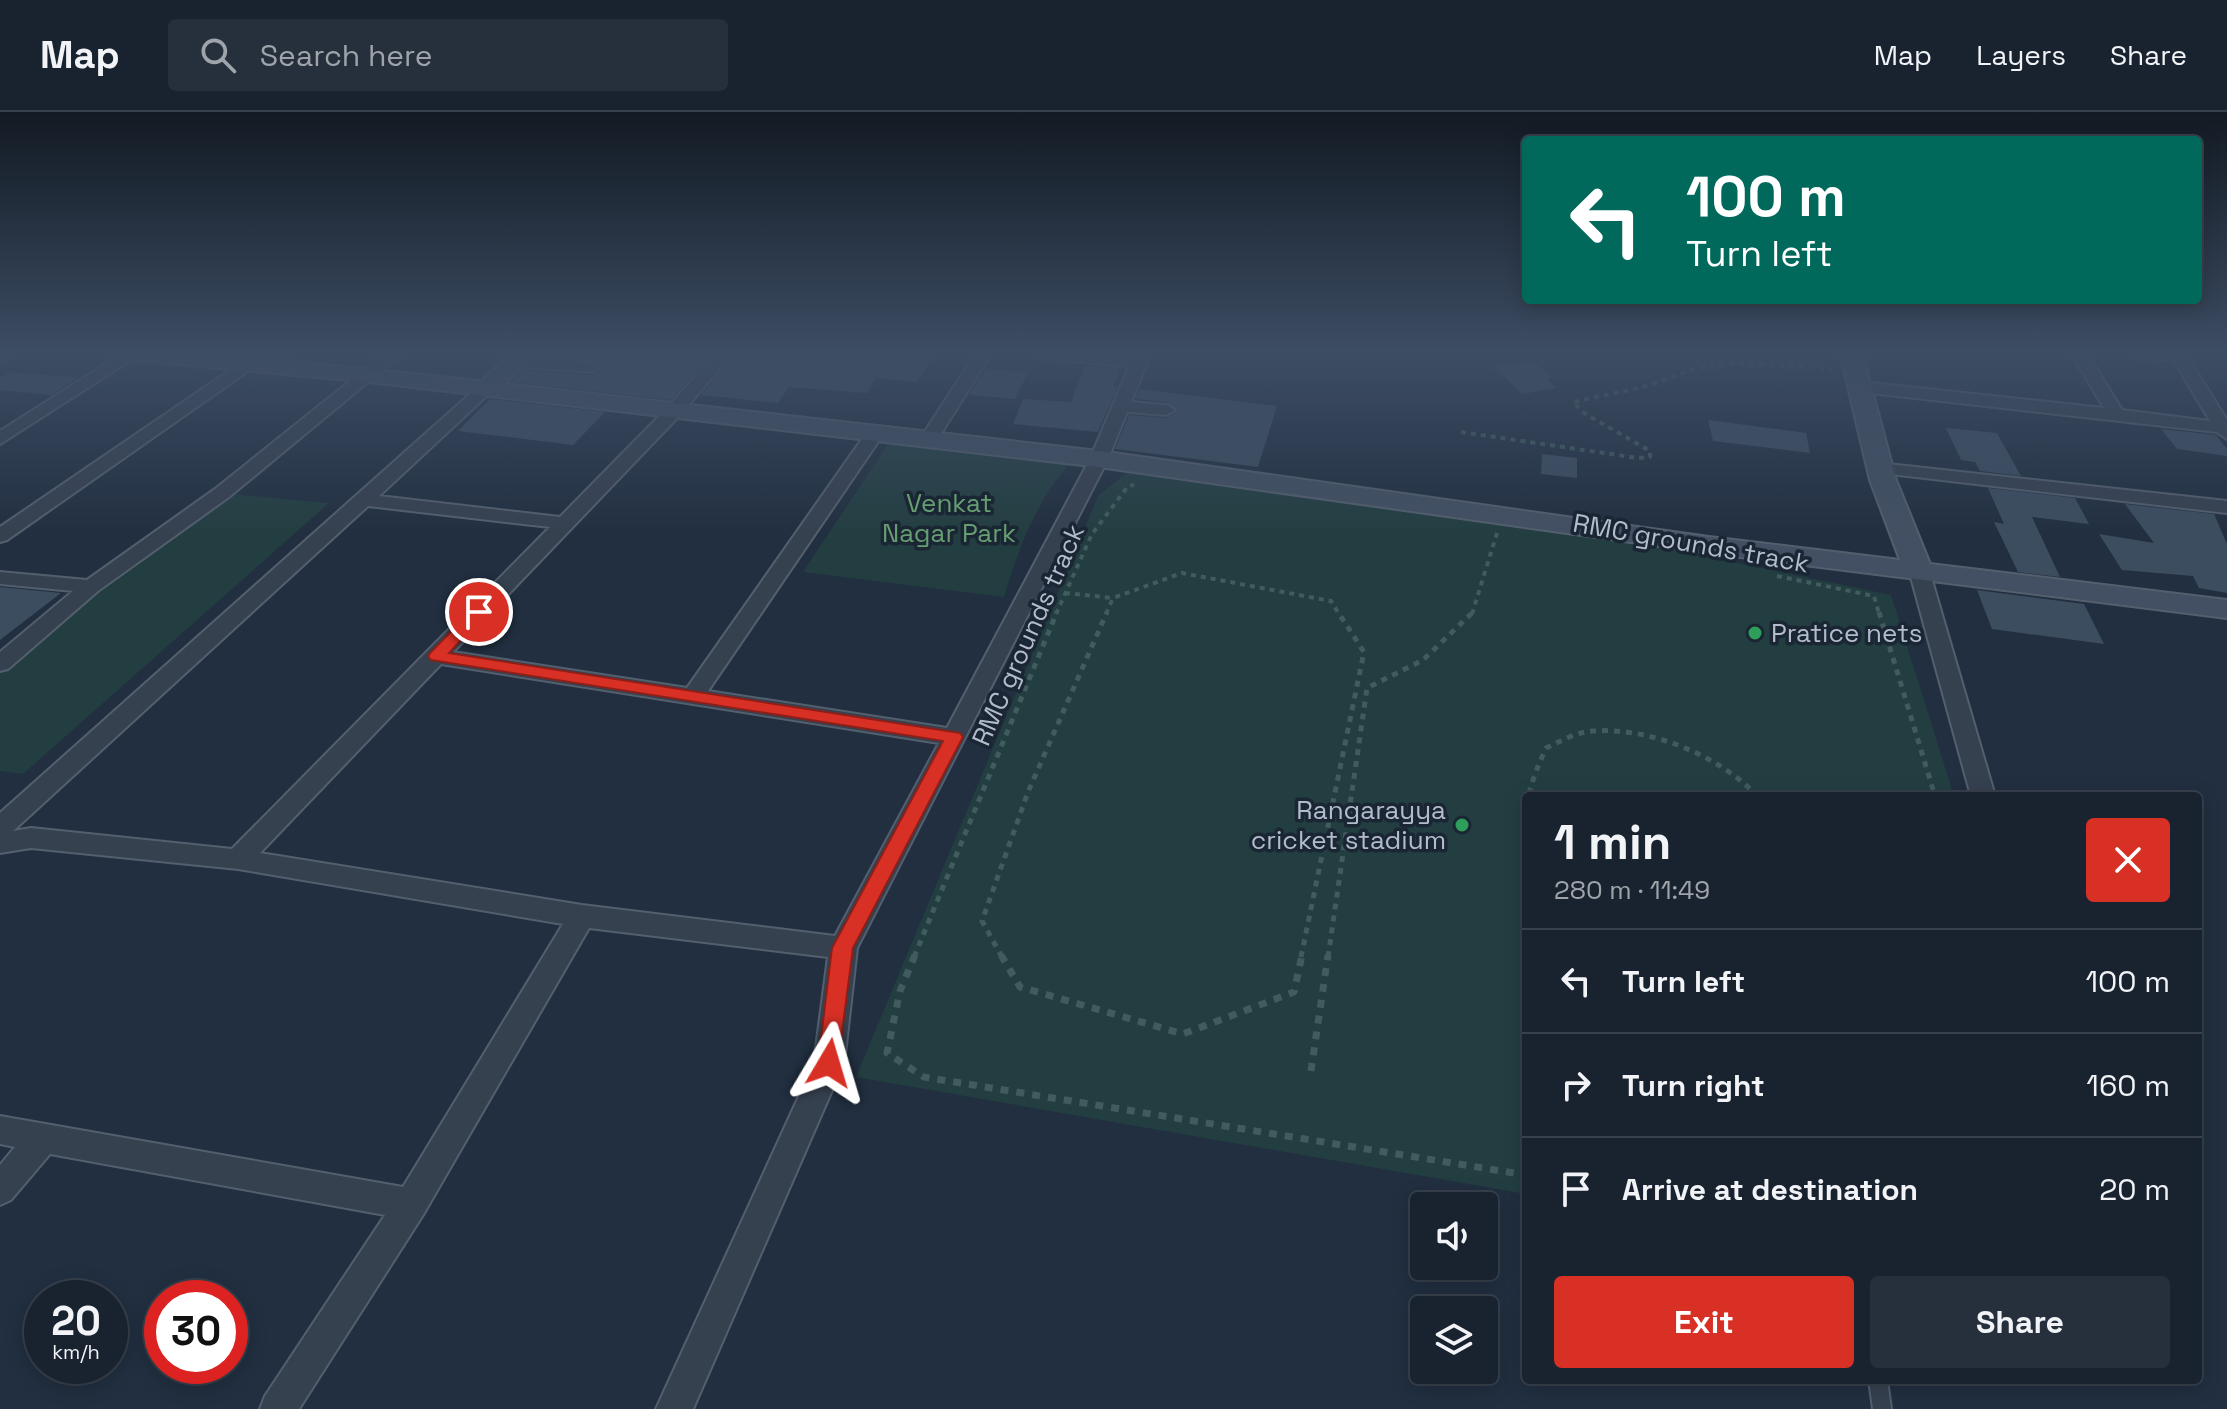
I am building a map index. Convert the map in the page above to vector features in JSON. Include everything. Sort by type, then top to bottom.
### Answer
[{"type":"street","points":[[0,439],[40,414]]},
{"type":"street","points":[[0,536],[179,414]]},
{"type":"street","points":[[0,664],[91,587],[222,493],[321,414]]},
{"type":"street","points":[[31,838],[4,821],[459,414]]},
{"type":"street","points":[[238,859],[672,414]]},
{"type":"street","points":[[697,414],[1099,459],[1694,543],[2227,609]]},
{"type":"street","points":[[929,439],[945,414]]},
{"type":"street","points":[[674,1409],[829,1063],[843,948],[1099,459],[1118,414]]},
{"type":"street","points":[[1867,414],[1894,515],[1919,570],[1982,792]]},
{"type":"street","points":[[2116,414],[2225,431]]},
{"type":"street","points":[[2214,414],[2225,431]]},
{"type":"street","points":[[693,696],[875,433]]},
{"type":"street","points":[[1879,468],[2227,507]]},
{"type":"street","points":[[365,500],[565,523]]},
{"type":"street","points":[[0,578],[91,587]]},
{"type":"street","points":[[436,656],[954,737]]},
{"type":"street","points":[[0,843],[31,838],[238,859],[582,916],[843,948]]},
{"type":"street","points":[[278,1409],[411,1204],[582,916]]},
{"type":"street","points":[[0,1130],[411,1204]]},
{"type":"street","points":[[0,1189],[43,1138]]},
{"type":"lane","points":[[1879,1384],[1882,1409]]},
{"type":"path","points":[[1461,432],[1638,458],[1650,457],[1650,451],[1585,414]]},
{"type":"path","name":"RMC grounds track","points":[[1142,485],[1128,486],[1092,534],[1065,593],[900,991],[887,1053],[924,1077],[1522,1174]]},
{"type":"path","points":[[1482,530],[1513,534]]},
{"type":"path","points":[[1311,1071],[1367,688],[1423,660],[1472,615],[1497,532]]},
{"type":"path","points":[[1065,593],[1113,598],[1182,573],[1331,601],[1364,652],[1294,992],[1183,1034],[1020,987],[982,921],[1028,792],[1113,598]]},
{"type":"path","name":"RMC grounds track","points":[[1770,575],[1874,596],[1934,792]]},
{"type":"path","points":[[1527,792],[1546,748],[1592,731],[1633,735],[1696,753],[1749,783],[1755,792]]},
{"type":"green space","name":"Venkat Nagar Park","points":[[890,441],[1072,462],[1039,508],[1022,543],[1004,597],[803,572]]},
{"type":"green space","points":[[1130,470],[1661,547],[1891,595],[1953,792],[1522,792],[1522,1193],[856,1077],[1098,496]]},
{"type":"green space","points":[[222,493],[329,503],[23,774],[0,771],[0,671]]},
{"type":"building","points":[[475,414],[604,414],[573,445],[458,431]]},
{"type":"building","points":[[1017,414],[1106,414],[1098,432],[1013,424]]},
{"type":"building","points":[[1174,414],[1275,414],[1258,467],[1115,449],[1129,415],[1166,418]]},
{"type":"building","points":[[1708,420],[1806,433],[1810,453],[1713,441]]},
{"type":"building","points":[[1946,428],[1997,433],[2021,476],[1980,471],[1975,462],[1961,460]]},
{"type":"building","points":[[2161,429],[2216,435],[2227,449],[2227,456],[2177,449]]},
{"type":"building","points":[[1542,454],[1577,458],[1577,478],[1541,474]]},
{"type":"building","points":[[1988,488],[2075,498],[2089,524],[2032,517],[2060,577],[2018,572],[1994,522],[2004,524]]},
{"type":"building","points":[[2125,504],[2214,514],[2227,544],[2227,593],[2199,588],[2193,576],[2122,570],[2099,534],[2154,543]]},
{"type":"building","points":[[0,587],[61,593],[0,640]]},
{"type":"building","points":[[1977,590],[2084,604],[2104,644],[1992,629]]},
{"type":"place","name":"Pratice nets","points":[[1755,633]]},
{"type":"place","name":"Rangarayya cricket stadium","points":[[1462,825]]},
{"type":"route","points":[[479,612],[436,656],[954,737],[843,948],[829,1063]]}]
